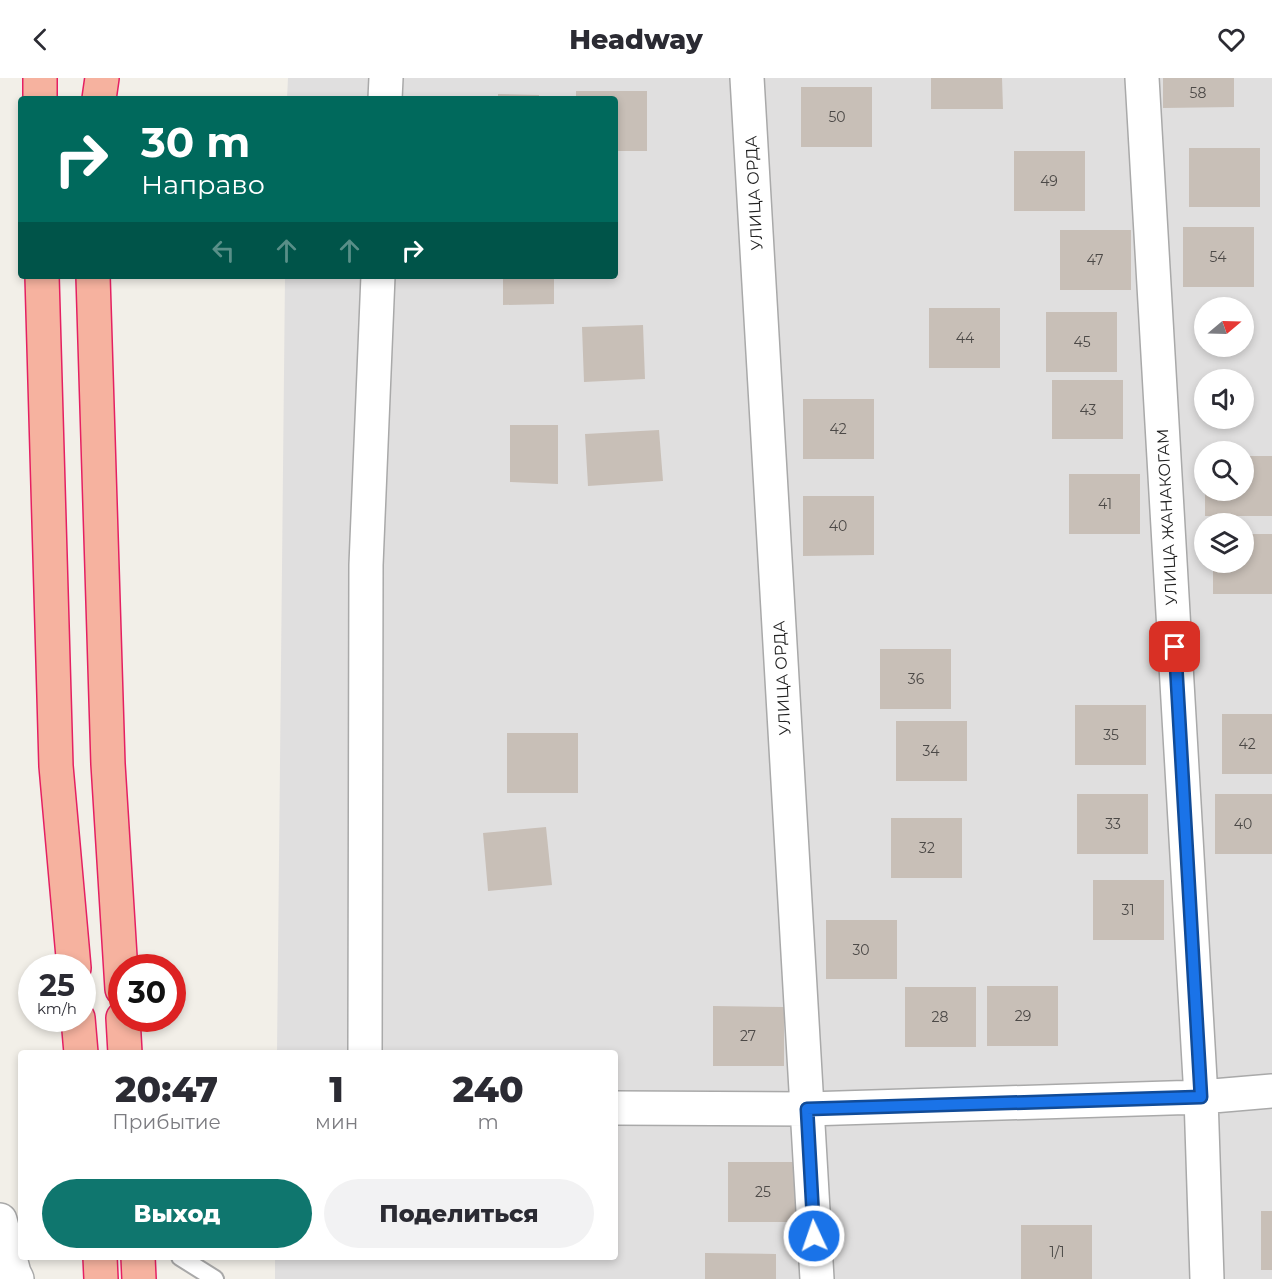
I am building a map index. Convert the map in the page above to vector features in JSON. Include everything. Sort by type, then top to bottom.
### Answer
[{"type":"highway","points":[[40,78],[40,96]]},
{"type":"highway","points":[[42,279],[56,766],[73,954]]},
{"type":"highway","points":[[93,279],[108,764],[120,954]]},
{"type":"highway","points":[[79,1032],[81,1050]]},
{"type":"highway","points":[[124,1032],[125,1050]]},
{"type":"highway","points":[[100,1260],[101,1279]]},
{"type":"highway","points":[[138,1260],[139,1279]]},
{"type":"street","points":[[385,96],[386,78]]},
{"type":"street","name":"УЛИЦА ОРДА","points":[[747,78],[817,1279]]},
{"type":"street","name":"УЛИЦА ЖАНАКОГАМ","points":[[1142,78],[1201,1097],[1207,1279]]},
{"type":"street","points":[[365,1050],[366,565],[378,279]]},
{"type":"street","points":[[618,1108],[807,1109],[1201,1097],[1272,1091]]},
{"type":"street","points":[[0,1220],[17,1279]]},
{"type":"lane","points":[[185,1260],[215,1279]]},
{"type":"shaded area","points":[[288,78],[1272,78],[1272,1279],[275,1279],[275,1260],[618,1260],[618,1050],[277,1050],[285,279],[618,279],[618,96],[287,96]]},
{"type":"building","points":[[931,78],[1002,78],[1003,109],[931,109]]},
{"type":"building","points":[[1163,78],[1234,78],[1234,107],[1163,108]]},
{"type":"building","points":[[801,87],[872,87],[872,147],[801,147]]},
{"type":"building","points":[[576,91],[647,91],[647,151],[618,151],[618,96],[576,96]]},
{"type":"building","points":[[498,94],[539,95],[539,96],[498,96]]},
{"type":"building","points":[[1189,148],[1260,148],[1260,207],[1189,207]]},
{"type":"building","points":[[1014,151],[1085,151],[1085,211],[1014,211]]},
{"type":"building","points":[[1183,227],[1254,227],[1254,287],[1183,287]]},
{"type":"building","points":[[1060,230],[1131,230],[1131,290],[1060,290]]},
{"type":"building","points":[[503,279],[554,279],[554,304],[503,305]]},
{"type":"building","points":[[929,308],[1000,308],[1000,368],[929,368]]},
{"type":"building","points":[[1046,312],[1117,312],[1117,372],[1046,372]]},
{"type":"building","points":[[643,325],[645,379],[584,382],[582,327]]},
{"type":"building","points":[[1052,380],[1123,380],[1123,439],[1052,439]]},
{"type":"building","points":[[803,399],[874,399],[874,459],[803,459]]},
{"type":"building","points":[[510,425],[558,425],[558,484],[510,482]]},
{"type":"building","points":[[659,430],[663,481],[588,486],[585,434]]},
{"type":"building","points":[[1254,456],[1272,456],[1272,516],[1254,516],[1254,513],[1205,513],[1205,501],[1254,501]]},
{"type":"building","points":[[1069,474],[1140,474],[1140,534],[1069,534]]},
{"type":"building","points":[[803,496],[874,496],[874,555],[803,556]]},
{"type":"building","points":[[1254,534],[1272,534],[1272,594],[1213,594],[1213,573],[1254,573]]},
{"type":"building","points":[[880,649],[951,649],[951,709],[880,709]]},
{"type":"building","points":[[1075,705],[1146,705],[1146,765],[1075,765]]},
{"type":"building","points":[[1222,714],[1272,714],[1272,774],[1222,774]]},
{"type":"building","points":[[896,721],[967,721],[967,781],[896,781]]},
{"type":"building","points":[[507,733],[578,733],[578,793],[507,793]]},
{"type":"building","points":[[1077,794],[1148,794],[1148,854],[1077,854]]},
{"type":"building","points":[[1215,794],[1272,794],[1272,854],[1215,854]]},
{"type":"building","points":[[891,818],[962,818],[962,878],[891,878]]},
{"type":"building","points":[[546,827],[552,885],[488,891],[483,833]]},
{"type":"building","points":[[1093,880],[1164,880],[1164,940],[1093,940]]},
{"type":"building","points":[[826,920],[897,920],[897,979],[826,979]]},
{"type":"building","points":[[987,986],[1058,986],[1058,1046],[987,1046]]},
{"type":"building","points":[[905,987],[976,987],[976,1047],[905,1047]]},
{"type":"building","points":[[713,1006],[784,1007],[784,1066],[713,1066]]},
{"type":"building","points":[[728,1162],[799,1162],[799,1222],[728,1222]]},
{"type":"building","points":[[1261,1211],[1272,1211],[1272,1270],[1261,1270]]},
{"type":"building","points":[[1021,1225],[1092,1225],[1092,1279],[1021,1279]]},
{"type":"building","points":[[705,1253],[776,1254],[776,1279],[705,1279]]},
{"type":"route","points":[[814,1236],[807,1109],[1201,1097],[1175,647]]}]
